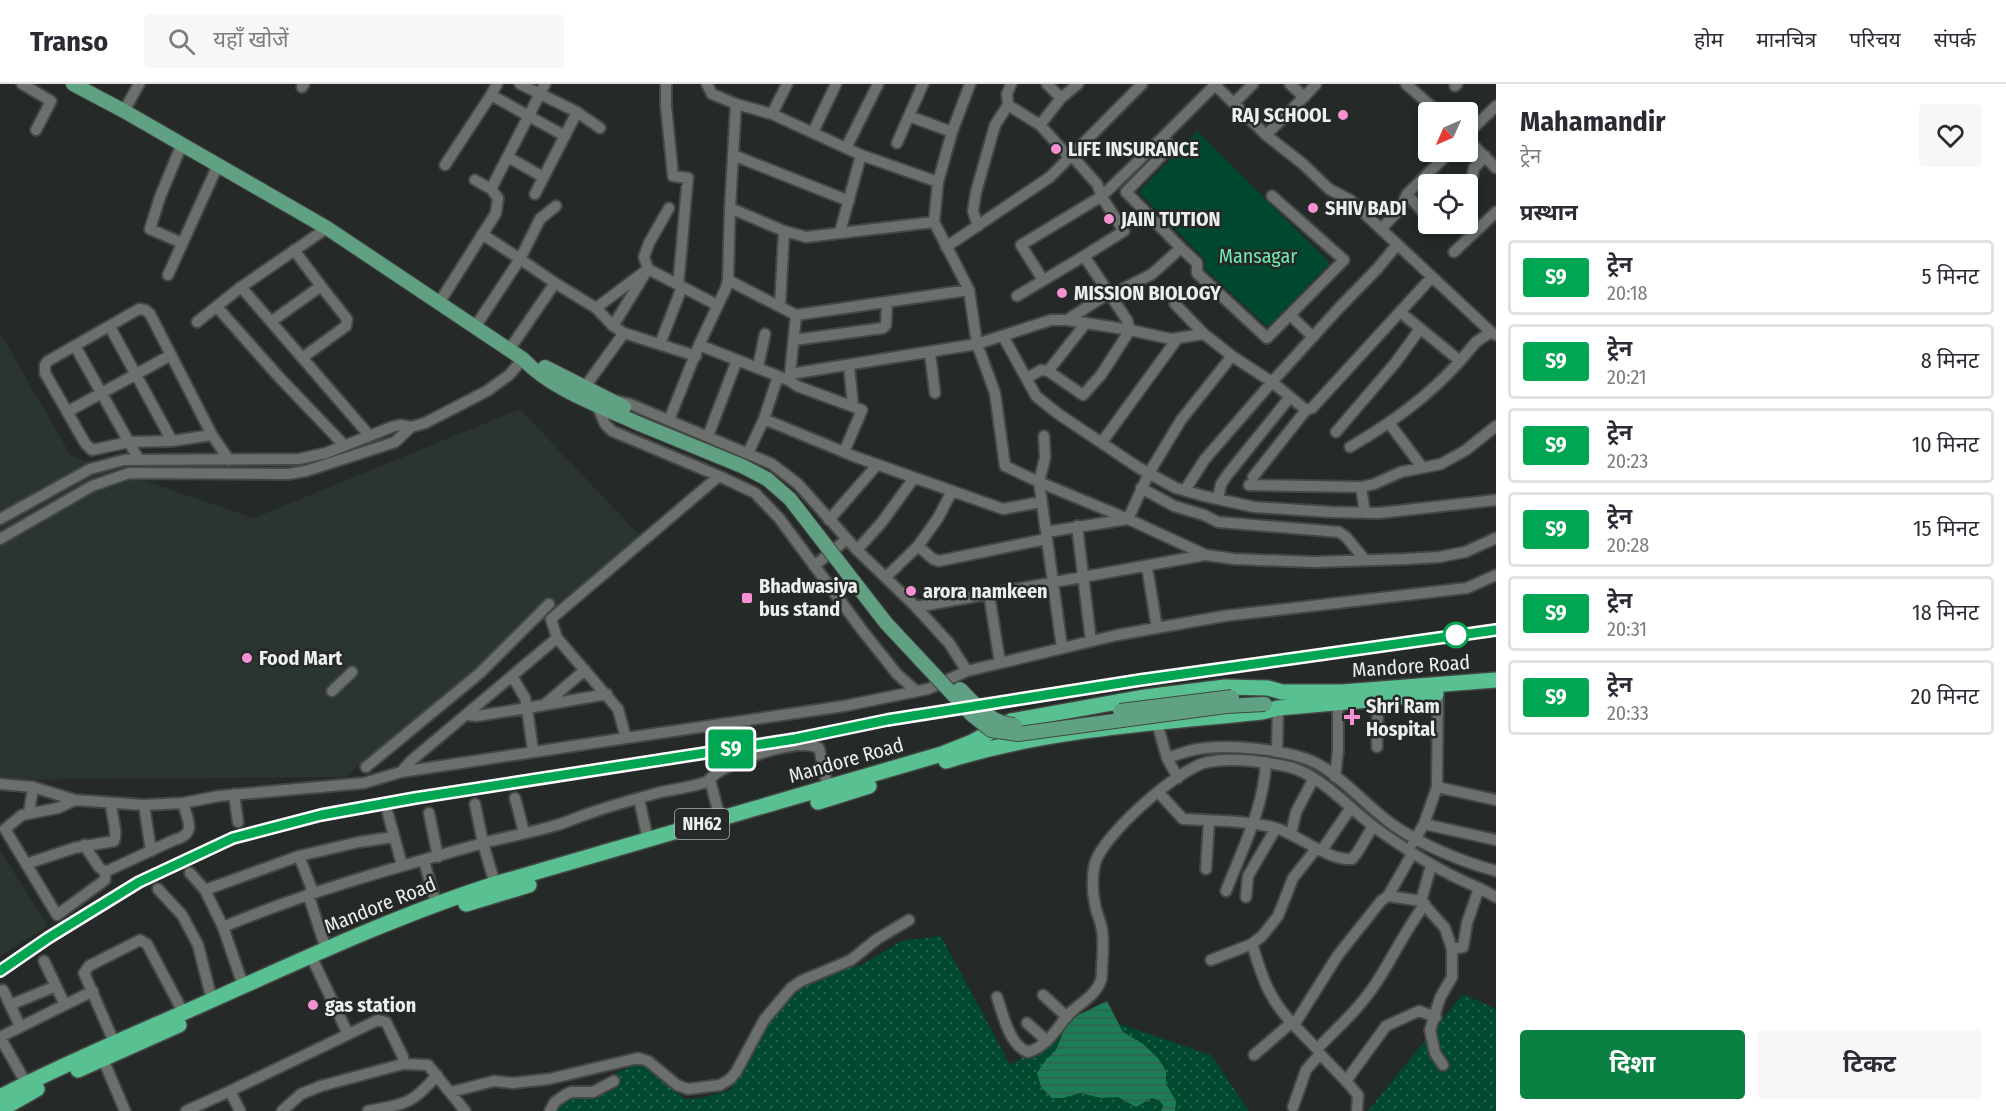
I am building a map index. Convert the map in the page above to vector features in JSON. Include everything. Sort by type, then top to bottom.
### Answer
[{"type":"highway","name":"Mandore Road","points":[[0,1110],[39,1088],[313,961],[326,949],[436,904],[495,884],[942,754],[1011,721],[1145,697],[1225,687],[1269,688],[1282,692],[1342,692],[1496,680]]},
{"type":"highway","name":"Mandore Road","points":[[0,1097],[114,1042],[243,985],[462,905],[844,794],[976,752],[1014,742],[1262,712],[1269,702],[1378,700],[1496,689]]},
{"type":"main road","points":[[79,85],[327,228],[509,350],[584,388],[602,402]]},
{"type":"main road","points":[[524,359],[535,371],[742,465],[766,479],[790,499],[886,623],[972,715],[991,730],[1018,734],[1226,705],[1269,702],[1282,692]]},
{"type":"street","points":[[22,84],[52,103],[36,130]]},
{"type":"street","points":[[124,111],[139,84]]},
{"type":"street","points":[[446,165],[497,84]]},
{"type":"street","points":[[520,84],[542,89],[600,128]]},
{"type":"street","points":[[660,344],[680,286],[682,231],[688,178],[673,176],[666,84]]},
{"type":"street","points":[[707,84],[712,94],[736,104],[772,114],[861,155],[938,182]]},
{"type":"street","points":[[772,114],[787,84]]},
{"type":"street","points":[[813,132],[836,84]]},
{"type":"street","points":[[846,148],[878,84]]},
{"type":"street","points":[[897,143],[923,84]]},
{"type":"street","points":[[970,84],[951,132],[938,182],[934,222],[969,290],[977,344],[995,393],[1005,466],[1206,555],[1234,559],[1292,561],[1406,560],[1465,552],[1496,538]]},
{"type":"street","points":[[978,226],[973,211],[976,192],[995,125],[1008,105],[1006,94],[1011,84]]},
{"type":"street","points":[[1047,84],[1060,98]]},
{"type":"street","points":[[1040,125],[1060,98],[1078,84]]},
{"type":"street","points":[[946,247],[1050,177],[1142,84]]},
{"type":"street","points":[[1234,103],[1254,84]]},
{"type":"street","points":[[1290,84],[1304,97]]},
{"type":"street","points":[[1266,135],[1316,84]]},
{"type":"street","points":[[1406,84],[1427,102]]},
{"type":"street","points":[[1043,280],[1021,245],[1102,196],[1214,85],[1266,135],[1303,164],[1329,189],[1350,200],[1493,334],[1476,342],[1460,361],[1419,400],[1389,423],[1350,447]]},
{"type":"street","points":[[491,189],[542,89]]},
{"type":"street","points":[[491,95],[565,136]]},
{"type":"street","points":[[669,420],[728,280],[736,104]]},
{"type":"street","points":[[1008,105],[1040,125],[1097,184],[1124,231],[1017,296]]},
{"type":"street","points":[[1478,123],[1496,106]]},
{"type":"street","points":[[535,194],[577,112]]},
{"type":"street","points":[[909,116],[951,132]]},
{"type":"street","points":[[1162,138],[1171,146],[1126,192],[1197,263],[1197,273],[1268,338],[1344,260],[1272,196]]},
{"type":"street","points":[[182,243],[150,228],[160,197],[183,144]]},
{"type":"street","points":[[1478,149],[1496,168]]},
{"type":"street","points":[[840,232],[861,155]]},
{"type":"street","points":[[733,156],[849,201]]},
{"type":"street","points":[[1473,174],[1474,168],[1485,156]]},
{"type":"street","points":[[508,157],[543,177]]},
{"type":"street","points":[[1381,229],[1401,208],[1407,194],[1440,162]]},
{"type":"street","points":[[168,275],[218,165]]},
{"type":"street","points":[[439,303],[496,213],[498,198],[491,189],[475,180]]},
{"type":"street","points":[[1407,194],[1418,207]]},
{"type":"street","points":[[476,327],[520,259],[540,219],[555,206]]},
{"type":"street","points":[[669,208],[649,243],[644,257],[648,269],[717,305]]},
{"type":"street","points":[[730,208],[784,231],[806,237],[934,222]]},
{"type":"street","points":[[1454,252],[1496,212]]},
{"type":"street","points":[[197,322],[241,286],[327,228]]},
{"type":"street","points":[[780,306],[784,231]]},
{"type":"street","points":[[482,234],[597,308],[613,326],[624,333],[696,356]]},
{"type":"street","points":[[1185,490],[1206,459],[1272,382],[1377,270],[1397,245]]},
{"type":"street","points":[[1067,320],[1110,294],[1152,274],[1181,248]]},
{"type":"street","points":[[294,250],[347,319],[346,326],[302,358]]},
{"type":"street","points":[[1027,378],[1041,370],[1048,371],[1083,395],[1101,375],[1130,330],[1127,320],[1084,256]]},
{"type":"street","points":[[597,308],[648,269]]},
{"type":"street","points":[[613,326],[648,269]]},
{"type":"street","points":[[1432,277],[1312,408],[1306,410],[1251,481],[1361,487],[1401,472],[1450,460],[1496,426]]},
{"type":"street","points":[[728,280],[796,315],[969,290]]},
{"type":"street","points":[[509,350],[555,283]]},
{"type":"street","points":[[241,286],[369,435]]},
{"type":"street","points":[[272,321],[321,286]]},
{"type":"street","points":[[794,340],[883,328],[886,325],[887,302]]},
{"type":"street","points":[[1175,304],[1204,334],[1232,356],[1272,382],[1306,410]]},
{"type":"street","points":[[217,307],[278,376],[344,445]]},
{"type":"street","points":[[212,435],[172,441],[129,442],[92,450],[85,443],[44,370],[48,361],[139,309],[145,309],[150,314],[212,435],[229,460]]},
{"type":"street","points":[[1400,312],[1460,361]]},
{"type":"street","points":[[796,315],[790,378],[797,386],[862,410],[843,452]]},
{"type":"street","points":[[1290,315],[1313,337]]},
{"type":"street","points":[[699,345],[778,376],[790,378],[977,344],[1051,320],[1067,320],[1177,339],[1204,334]]},
{"type":"street","points":[[1048,371],[1086,323]]},
{"type":"street","points":[[110,327],[172,441]]},
{"type":"street","points":[[1336,432],[1396,362],[1420,329]]},
{"type":"street","points":[[584,388],[624,333]]},
{"type":"street","points":[[758,367],[765,334]]},
{"type":"street","points":[[1003,336],[1036,396],[1057,413],[1149,473],[1185,490],[1218,500],[1254,507],[1365,513],[1496,500]]},
{"type":"street","points":[[1102,442],[1177,339]]},
{"type":"street","points":[[75,346],[139,460]]},
{"type":"street","points":[[930,353],[935,393]]},
{"type":"street","points":[[67,412],[171,355]]},
{"type":"street","points":[[1128,519],[1149,473],[1181,420],[1232,356]]},
{"type":"street","points":[[0,539],[92,486],[129,473],[288,474],[306,471],[395,441],[411,427],[425,423],[487,391],[509,375],[524,359]]},
{"type":"street","points":[[708,436],[737,360]]},
{"type":"street","points":[[849,366],[853,406]]},
{"type":"street","points":[[748,453],[764,419],[778,376]]},
{"type":"street","points":[[1218,500],[1221,484],[1290,397]]},
{"type":"street","points":[[916,691],[897,674],[779,518],[755,493],[612,431],[605,424],[602,402],[630,404],[772,464],[798,484],[857,550],[916,607],[949,643],[968,671]]},
{"type":"street","points":[[764,419],[877,465],[1003,509],[1041,502]]},
{"type":"street","points":[[1389,423],[1422,467]]},
{"type":"street","points":[[0,519],[90,469],[124,460],[299,459],[326,453],[400,425],[411,427]]},
{"type":"street","points":[[1044,436],[1044,458],[1039,482],[1062,648]]},
{"type":"street","points":[[830,520],[877,465]]},
{"type":"street","points":[[626,738],[618,708],[557,638],[551,619],[719,476]]},
{"type":"street","points":[[857,550],[882,522],[914,478]]},
{"type":"street","points":[[1361,487],[1365,513]]},
{"type":"street","points":[[1141,488],[1174,506],[1218,522],[1340,532],[1365,560]]},
{"type":"street","points":[[886,577],[918,546],[938,518],[952,491]]},
{"type":"street","points":[[918,546],[933,559],[939,561],[1046,536],[1077,526],[1128,519]]},
{"type":"street","points":[[1077,526],[1091,641]]},
{"type":"street","points":[[814,566],[847,539]]},
{"type":"street","points":[[916,607],[1206,555]]},
{"type":"street","points":[[1147,567],[1156,628]]},
{"type":"street","points":[[0,784],[33,787],[75,800],[144,805],[183,803],[234,795],[364,783],[401,772],[844,706],[928,689],[968,671],[1091,641],[1224,616],[1467,588],[1496,574]]},
{"type":"street","points":[[989,594],[1000,663]]},
{"type":"street","points":[[366,767],[472,680],[549,604]]},
{"type":"street","points":[[401,772],[412,760],[557,638]]},
{"type":"street","points":[[545,705],[585,670]]},
{"type":"street","points":[[332,691],[352,672]]},
{"type":"street","points":[[512,676],[525,698],[533,751]]},
{"type":"street","points":[[466,715],[477,716],[607,694]]},
{"type":"street","points":[[1254,1055],[1292,1024],[1338,955],[1381,901],[1388,896],[1411,853],[1437,787],[1438,694]]},
{"type":"street","points":[[1377,747],[1378,700]]},
{"type":"street","points":[[1269,702],[1277,752]]},
{"type":"street","points":[[1335,777],[1338,751],[1338,702]]},
{"type":"street","points":[[1157,723],[1167,758],[1178,778]]},
{"type":"street","points":[[223,927],[310,893],[402,865],[556,825],[594,811],[710,780],[716,772],[748,757],[807,744],[819,748],[828,788]]},
{"type":"street","points":[[1167,758],[1192,750],[1215,747],[1277,752],[1321,765],[1392,824],[1415,839],[1463,862],[1496,871]]},
{"type":"street","points":[[997,997],[1009,1031],[1024,1051],[1035,1050],[1047,1041],[1067,1017],[1088,998],[1101,980],[1102,929],[1095,904],[1093,882],[1095,863],[1110,838],[1142,806],[1192,768],[1208,762],[1235,760],[1266,762],[1291,767],[1306,773],[1411,853],[1431,866],[1496,897]]},
{"type":"street","points":[[1226,891],[1252,823],[1265,775],[1266,762]]},
{"type":"street","points":[[1291,834],[1296,812],[1314,778]]},
{"type":"street","points":[[710,780],[720,819]]},
{"type":"street","points":[[29,813],[33,787]]},
{"type":"street","points":[[1437,787],[1496,798]]},
{"type":"street","points":[[1159,793],[1184,819],[1252,823],[1276,828],[1319,850],[1345,860],[1352,859],[1357,854],[1373,826]]},
{"type":"street","points":[[234,795],[238,822]]},
{"type":"street","points":[[515,798],[524,832]]},
{"type":"street","points":[[639,799],[648,840]]},
{"type":"street","points":[[75,800],[58,808],[21,815],[5,829],[57,915],[105,880],[105,872]]},
{"type":"street","points":[[26,864],[84,845],[114,841],[116,839],[111,803]]},
{"type":"street","points":[[105,872],[185,837],[188,834],[189,824],[183,803]]},
{"type":"street","points":[[475,804],[495,884]]},
{"type":"street","points":[[144,805],[151,851]]},
{"type":"street","points":[[1211,960],[1252,944],[1272,925],[1278,916],[1293,878],[1319,850],[1350,808]]},
{"type":"street","points":[[429,813],[438,857]]},
{"type":"street","points":[[388,814],[402,865]]},
{"type":"street","points":[[1206,869],[1209,821]]},
{"type":"street","points":[[1424,824],[1496,840]]},
{"type":"street","points":[[1246,897],[1248,876],[1276,828]]},
{"type":"street","points":[[205,890],[299,856],[359,842],[394,837]]},
{"type":"street","points":[[84,845],[105,872]]},
{"type":"street","points":[[299,856],[326,949]]},
{"type":"street","points":[[424,861],[436,904]]},
{"type":"street","points":[[1293,1107],[1306,1071],[1319,1052],[1377,983],[1413,921],[1423,903],[1431,866]]},
{"type":"street","points":[[190,873],[205,890],[223,927],[243,985]]},
{"type":"street","points":[[1452,949],[1463,947],[1467,923],[1479,888]]},
{"type":"street","points":[[158,889],[182,915],[198,945],[212,1000]]},
{"type":"street","points":[[1388,896],[1423,903],[1445,928],[1452,949],[1452,977],[1440,998],[1436,1017],[1430,1030],[1435,1053],[1443,1065]]},
{"type":"street","points":[[451,1092],[494,1081],[513,1083],[549,1079],[638,1058],[648,1061],[677,1084],[688,1089],[720,1085],[730,1080],[736,1072],[764,1020],[791,988],[801,981],[851,960],[877,939],[909,920]]},
{"type":"street","points":[[114,1042],[84,973],[86,969],[140,940],[147,944],[183,1012]]},
{"type":"street","points":[[1252,944],[1265,987],[1273,1002],[1358,1095],[1356,1111]]},
{"type":"street","points":[[44,961],[65,1005]]},
{"type":"street","points":[[313,961],[348,1034]]},
{"type":"street","points":[[10,1005],[56,986]]},
{"type":"street","points":[[3,990],[20,1026]]},
{"type":"street","points":[[26,1083],[0,1037],[93,991]]},
{"type":"street","points":[[1043,995],[1067,1017]]},
{"type":"street","points":[[1346,1081],[1386,1026],[1419,1011],[1436,1017]]},
{"type":"street","points":[[186,1111],[378,1020],[386,1022],[403,1057],[403,1064]]},
{"type":"street","points":[[1028,1023],[1047,1041]]},
{"type":"street","points":[[103,1059],[125,1111]]},
{"type":"street","points":[[282,1111],[301,1094],[321,1086],[403,1064],[428,1065],[465,1111]]},
{"type":"street","points":[[368,1111],[404,1104],[427,1087],[436,1075]]},
{"type":"street","points":[[550,1111],[555,1102],[565,1095],[577,1091],[593,1092],[614,1081]]},
{"type":"street","points":[[230,1090],[240,1111]]},
{"type":"shaded area","name":"Food Mart","points":[[0,333],[71,456],[254,518],[520,409],[643,539],[345,777],[0,780]]},
{"type":"shaded area","points":[[0,850],[48,926],[0,956]]},
{"type":"shaded area","points":[[1107,1001],[1123,1032],[1143,1044],[1158,1058],[1166,1071],[1166,1084],[1176,1101],[1175,1111],[1161,1111],[1163,1106],[1160,1101],[1152,1098],[1136,1107],[1118,1097],[1101,1098],[1080,1093],[1063,1098],[1052,1098],[1041,1087],[1037,1073],[1056,1050],[1068,1020]]},
{"type":"green space","name":"Mansagar","points":[[1197,131],[1330,263],[1268,327],[1204,268],[1205,260],[1139,192]]},
{"type":"green space","points":[[941,936],[1010,1065],[1096,1016],[1211,1055],[1249,1111],[551,1111],[568,1089],[599,1087],[616,1073],[641,1062],[685,1099],[702,1098],[730,1090],[786,995],[826,974],[862,965],[901,941]]},
{"type":"green space","points":[[1463,994],[1496,1009],[1496,1111],[1368,1111]]},
{"type":"railway","points":[[0,971],[48,938],[139,882],[233,838],[321,815],[415,798],[795,739],[887,720],[1140,680],[1496,630]]},
{"type":"train","name":"S9","points":[[0,971],[48,938],[139,882],[233,838],[321,815],[415,798],[795,739],[887,720],[1140,680],[1496,630]]},
{"type":"place","name":"RAJ SCHOOL","points":[[1343,115]]},
{"type":"place","name":"LIFE INSURANCE","points":[[1056,149]]},
{"type":"place","name":"SHIV BADI","points":[[1313,208]]},
{"type":"place","name":"JAIN TUTION","points":[[1109,219]]},
{"type":"place","name":"MISSION BIOLOGY","points":[[1062,293]]},
{"type":"place","name":"arora namkeen","points":[[911,591]]},
{"type":"place","name":"Bhadwasiya bus stand","points":[[747,598]]},
{"type":"place","name":"Food Mart","points":[[247,658]]},
{"type":"place","name":"Shri Ram Hospital","points":[[1352,717]]},
{"type":"place","name":"gas station","points":[[313,1005]]}]
